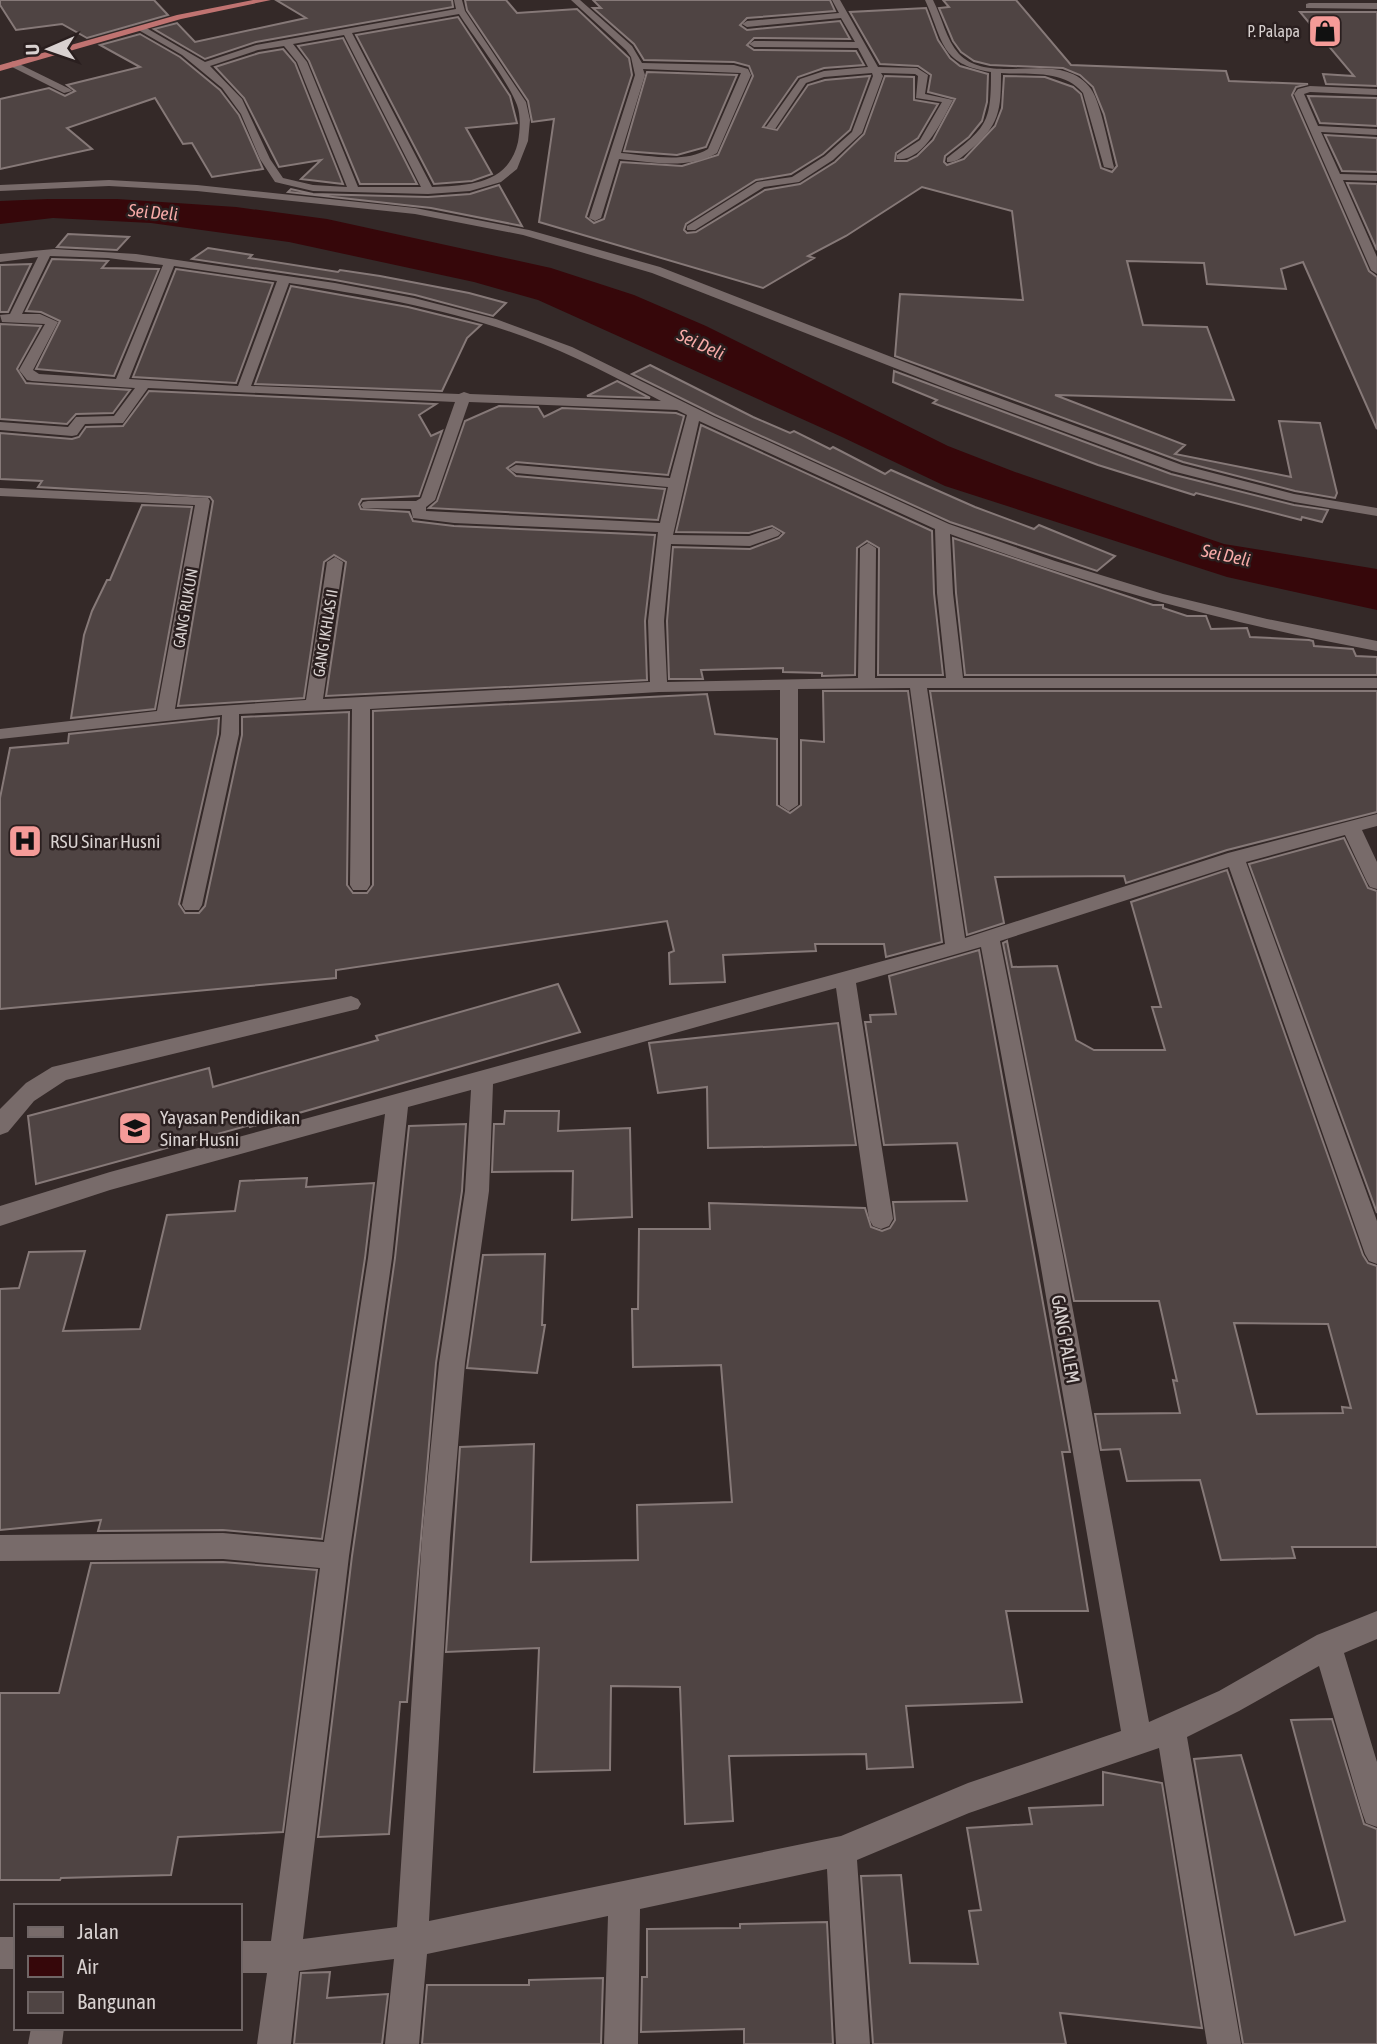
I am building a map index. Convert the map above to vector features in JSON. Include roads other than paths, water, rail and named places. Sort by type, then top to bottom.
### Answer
[{"type":"highway","points":[[0,58],[152,14],[226,0]]},
{"type":"highway","points":[[0,68],[180,17],[267,0]]},
{"type":"street","points":[[575,0],[629,48],[639,66],[640,75],[635,98],[595,218]]},
{"type":"street","points":[[691,228],[761,184],[795,180],[829,158],[857,132],[877,76],[863,45],[836,0]]},
{"type":"street","points":[[929,0],[956,56],[972,65],[996,71],[1064,75],[1081,82],[1088,92],[1109,167]]},
{"type":"street","points":[[140,28],[205,65],[239,102],[280,181],[302,187],[428,191],[473,187],[506,174],[513,167],[527,127],[527,114],[522,102],[459,5],[347,33],[256,48],[205,65]]},
{"type":"street","points":[[1309,6],[1377,6]]},
{"type":"street","points":[[747,24],[845,15]]},
{"type":"street","points":[[347,33],[428,191]]},
{"type":"street","points":[[287,43],[302,62],[323,120],[353,189]]},
{"type":"street","points":[[754,44],[863,45]]},
{"type":"street","points":[[13,64],[67,91]]},
{"type":"street","points":[[615,156],[689,159],[707,156],[713,151],[746,75],[745,71],[734,68],[639,66]]},
{"type":"street","points":[[771,127],[810,75],[917,71],[923,75],[920,96],[948,100],[924,142],[901,158]]},
{"type":"street","points":[[951,160],[984,134],[995,118],[996,71]]},
{"type":"street","points":[[1377,92],[1315,89],[1300,92],[1334,177],[1377,270]]},
{"type":"street","points":[[1315,129],[1377,132]]},
{"type":"street","points":[[1334,177],[1377,178]]},
{"type":"street","points":[[0,188],[109,183],[197,188],[415,211],[525,232],[656,270],[956,387],[1177,468],[1294,498],[1377,512]]},
{"type":"street","points":[[0,258],[46,253],[170,262],[420,303],[518,331],[575,353],[687,410],[942,526],[1124,588],[1269,626],[1377,646]]},
{"type":"street","points":[[7,318],[46,253]]},
{"type":"street","points":[[122,381],[170,262]]},
{"type":"street","points":[[243,390],[284,279]]},
{"type":"street","points":[[7,318],[40,318],[52,322],[26,370],[32,377],[243,390],[464,396],[687,410]]},
{"type":"street","points":[[0,425],[72,432],[81,420],[118,420],[145,383]]},
{"type":"street","points":[[368,505],[419,505],[428,500],[464,396]]},
{"type":"street","points":[[659,687],[656,621],[666,533],[687,410]]},
{"type":"street","points":[[516,469],[674,483]]},
{"type":"street","name":"GANG RUKUN","points":[[0,492],[203,500],[165,715]]},
{"type":"street","points":[[419,505],[418,514],[454,519],[750,541],[773,533]]},
{"type":"street","points":[[942,526],[945,593],[955,683]]},
{"type":"street","points":[[866,683],[868,548]]},
{"type":"street","name":"GANG IKHLAS II","points":[[314,704],[335,562]]},
{"type":"street","points":[[0,734],[165,715],[314,704],[361,704],[659,687],[866,683],[1377,683]]},
{"type":"street","points":[[918,683],[956,948]]},
{"type":"street","points":[[789,684],[789,805]]},
{"type":"street","points":[[360,885],[361,704]]},
{"type":"street","points":[[192,905],[230,734],[231,710]]},
{"type":"street","points":[[0,1216],[110,1181],[956,948],[1235,858],[1377,820]]},
{"type":"street","points":[[1351,827],[1377,882]]},
{"type":"street","points":[[1235,858],[1377,1254]]},
{"type":"street","name":"GANG PALEM","points":[[989,938],[1051,1256],[1138,1741]]},
{"type":"street","points":[[845,978],[881,1219]]},
{"type":"street","points":[[0,1126],[25,1094],[40,1082],[60,1073],[351,1004]]},
{"type":"street","points":[[402,2044],[412,1941],[436,1538],[452,1363],[477,1191],[482,1077]]},
{"type":"street","points":[[274,2044],[335,1556],[380,1258],[398,1101]]},
{"type":"street","points":[[0,1548],[223,1546],[335,1556]]},
{"type":"street","points":[[242,1957],[285,1957],[412,1941],[841,1851],[968,1798],[1171,1729],[1229,1701],[1327,1645],[1377,1625]]},
{"type":"street","points":[[1327,1645],[1377,1812]]},
{"type":"street","points":[[1171,1729],[1224,2044]]},
{"type":"street","points":[[841,1851],[853,2044]]},
{"type":"street","points":[[621,2044],[624,1897]]},
{"type":"water","name":"Sei Deli","points":[[117,199],[236,207],[327,219],[551,268],[634,295],[706,326],[948,446],[1015,472],[1224,544],[1377,569],[1377,610],[1227,577],[945,486],[538,300],[474,282],[289,242],[151,223],[53,218],[0,224],[0,201]]},
{"type":"place","name":"P. Palapa","points":[[1325,31]]},
{"type":"place","name":"RSU Sinar Husni","points":[[25,841]]},
{"type":"place","name":"Yayasan Pendidikan Sinar Husni","points":[[135,1128]]}]
